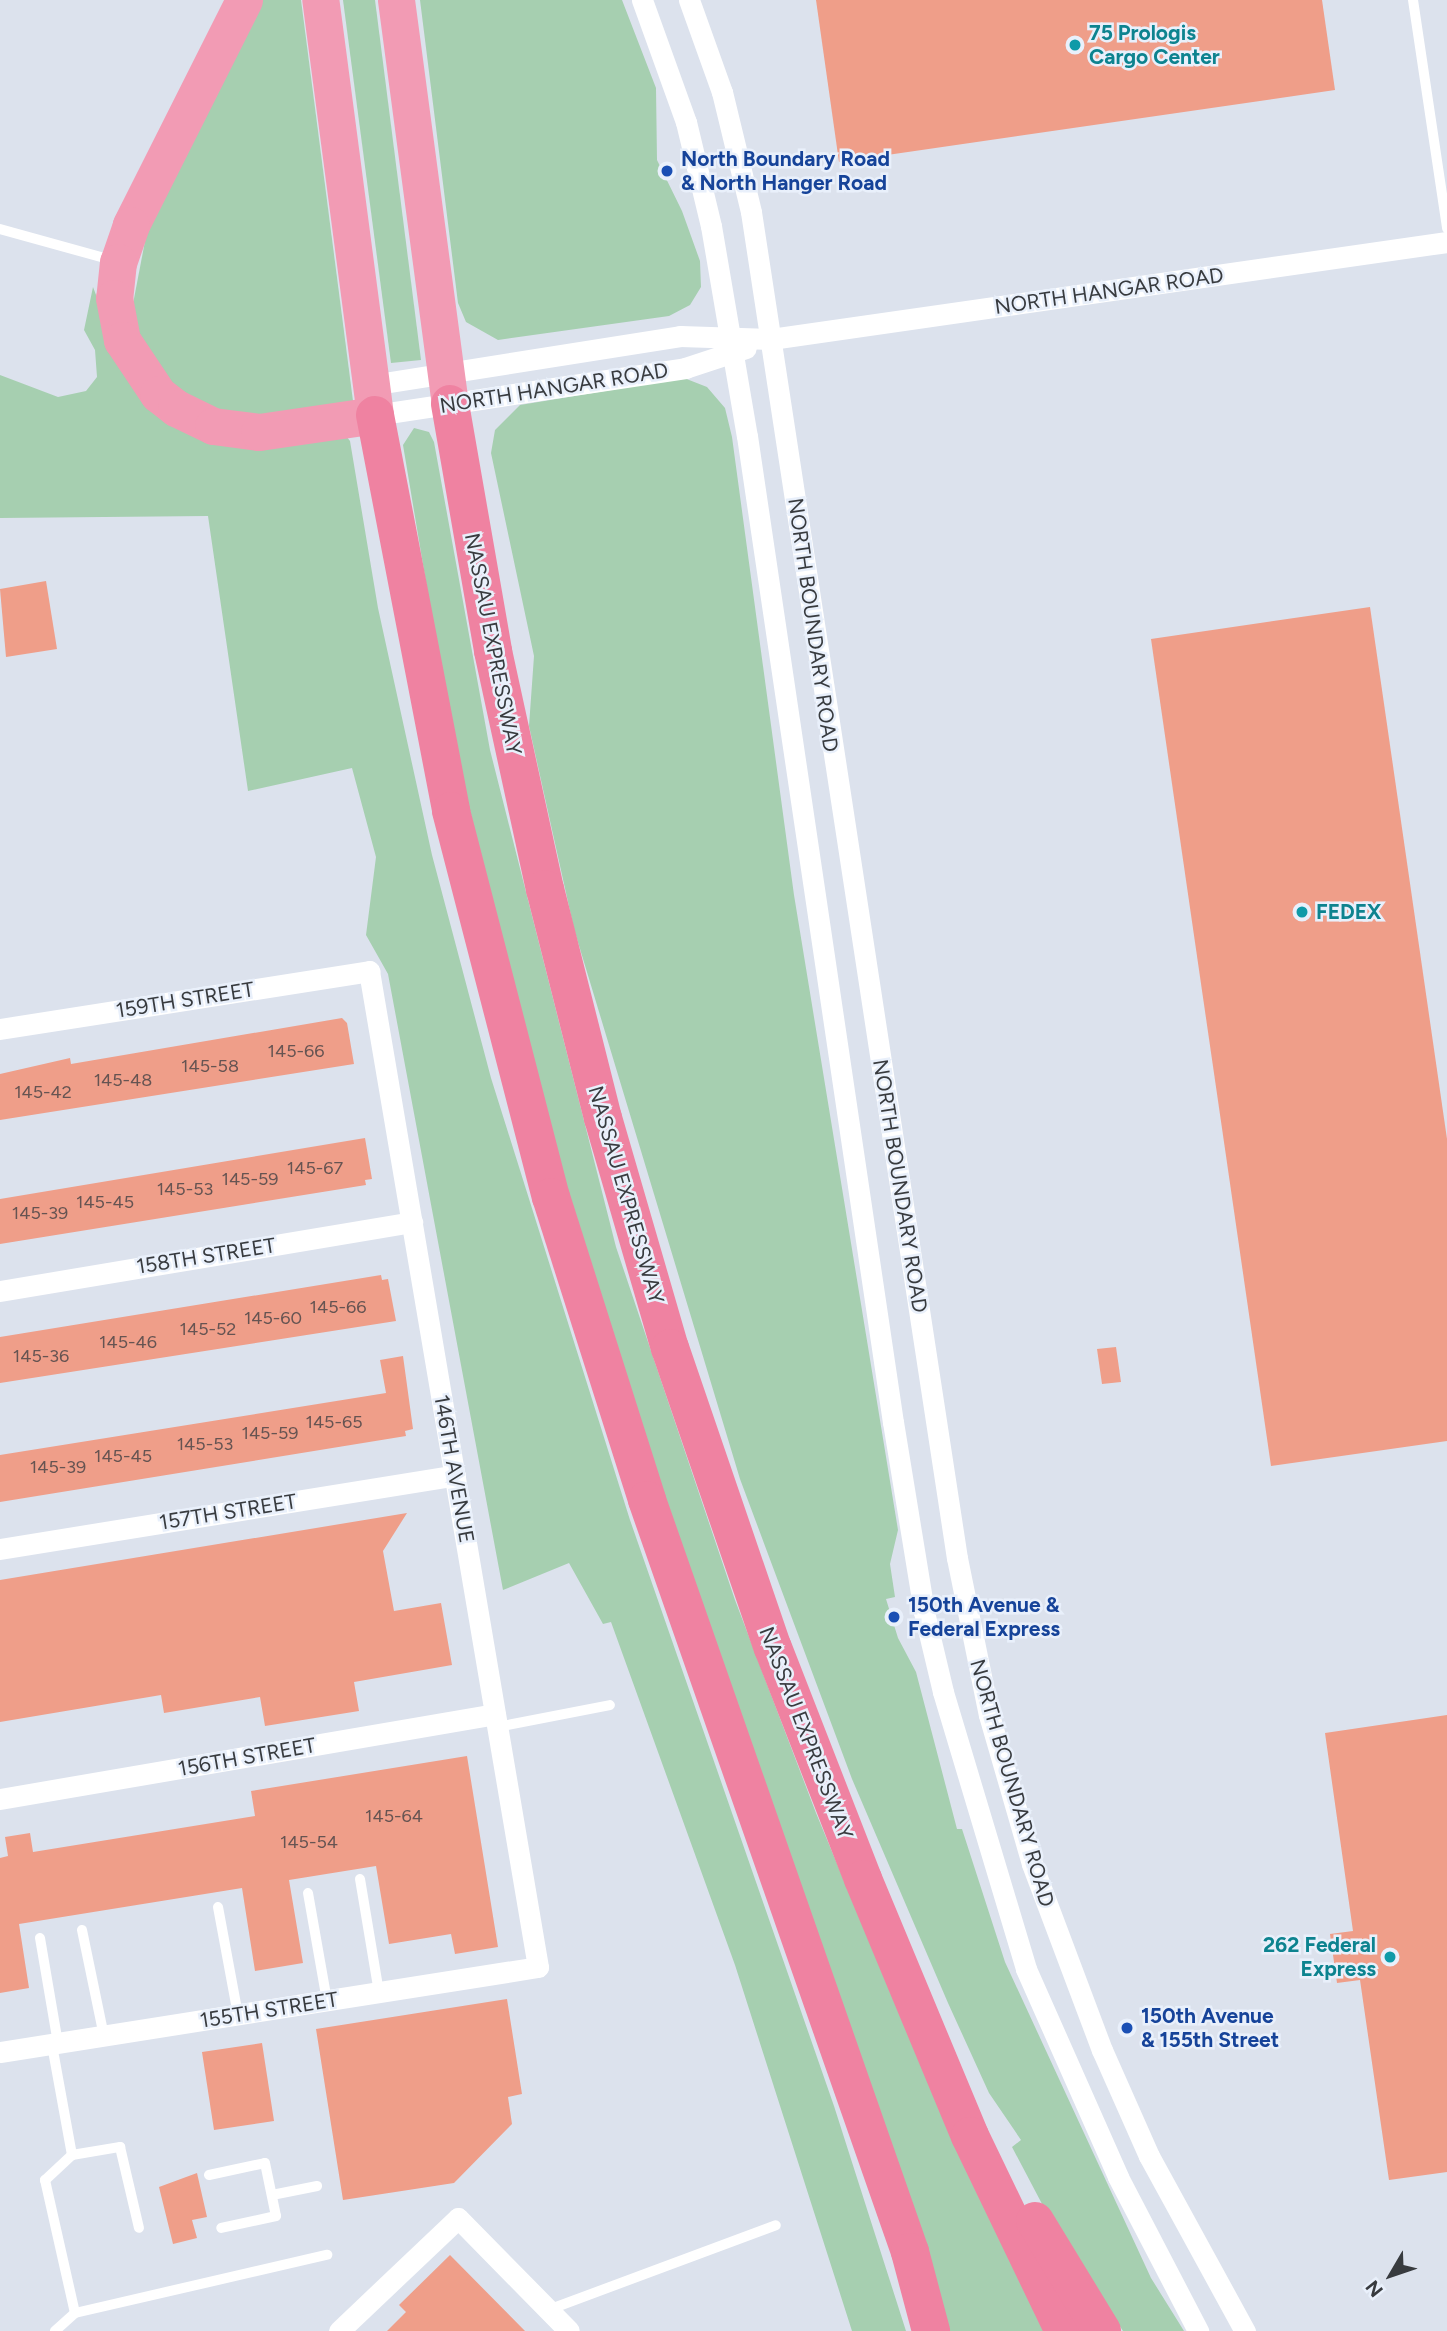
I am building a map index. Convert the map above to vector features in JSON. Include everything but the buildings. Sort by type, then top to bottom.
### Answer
[{"type":"highway","points":[[244,0],[131,225],[118,262],[114,298],[122,340],[145,379],[176,408],[236,432],[373,400]]},
{"type":"highway","points":[[320,0],[373,400],[439,759],[489,968],[551,1197],[664,1550],[902,2227],[931,2331]]},
{"type":"highway","name":"NASSAU EXPRESSWAY","points":[[396,0],[447,388],[483,597],[530,824],[625,1196],[751,1586],[894,1952],[970,2136],[1064,2331]]},
{"type":"highway","points":[[894,1952],[1022,2197],[1102,2331]]},
{"type":"street","name":"NORTH BOUNDARY ROAD","points":[[642,0],[697,160],[731,345],[887,1386],[940,1679],[995,1877],[1026,1969],[1113,2166],[1198,2331]]},
{"type":"street","name":"NORTH BOUNDARY ROAD","points":[[689,0],[733,129],[771,339],[957,1558],[989,1715],[1032,1864],[1102,2050],[1171,2198],[1245,2331]]},
{"type":"street","name":"NORTH HANGAR ROAD","points":[[373,400],[447,388],[685,368],[731,345],[1447,242]]},
{"type":"street","name":"NORTH HANGAR ROAD","points":[[373,400],[447,388],[680,336],[731,345]]},
{"type":"street","name":"159TH STREET","points":[[0,1029],[369,971]]},
{"type":"street","name":"146TH AVENUE","points":[[369,971],[538,1967]]},
{"type":"street","name":"158TH STREET","points":[[0,1290],[412,1222]]},
{"type":"street","name":"157TH STREET","points":[[0,1549],[455,1475]]},
{"type":"street","name":"156TH STREET","points":[[0,1799],[496,1721]]},
{"type":"street","name":"155TH STREET","points":[[0,2052],[538,1967]]},
{"type":"street","points":[[339,2331],[458,2218],[569,2331]]},
{"type":"lane","points":[[1413,0],[1447,229]]},
{"type":"lane","points":[[0,229],[118,262]]},
{"type":"lane","points":[[496,1721],[610,1705]]},
{"type":"lane","points":[[360,1880],[379,1993]]},
{"type":"lane","points":[[308,1893],[327,2001]]},
{"type":"lane","points":[[218,1907],[238,2015]]},
{"type":"lane","points":[[82,1930],[104,2036]]},
{"type":"lane","points":[[40,1937],[72,2155]]},
{"type":"lane","points":[[75,2314],[44,2180],[72,2155],[120,2147],[139,2228]]},
{"type":"lane","points":[[209,2175],[265,2163],[276,2216],[221,2228]]},
{"type":"lane","points":[[272,2195],[317,2186]]},
{"type":"lane","points":[[548,2310],[776,2225]]},
{"type":"lane","points":[[55,2331],[75,2314],[327,2255]]},
{"type":"green space","points":[[252,0],[301,0],[353,401],[264,416],[216,416],[168,387],[137,351],[132,309],[146,236]]},
{"type":"green space","points":[[343,0],[375,0],[421,360],[391,363]]},
{"type":"green space","points":[[420,0],[622,0],[656,88],[657,160],[682,211],[700,261],[701,287],[690,305],[669,316],[498,340],[466,322],[458,303]]},
{"type":"green space","points":[[93,287],[127,376],[197,438],[346,436],[350,441],[378,608],[432,855],[491,1078],[630,1520],[834,2106],[906,2331],[852,2331],[735,1965],[611,1622],[603,1624],[569,1563],[503,1590],[388,974],[366,935],[376,857],[352,768],[248,791],[208,516],[0,518],[0,375],[58,397],[86,391],[97,377],[95,350],[84,330]]},
{"type":"green space","points":[[684,378],[707,387],[725,408],[732,437],[794,895],[898,1530],[890,1564],[895,1597],[886,1599],[898,1638],[916,1672],[957,1829],[962,1829],[1005,1962],[1151,2278],[1184,2331],[1123,2331],[1051,2221],[1012,2147],[1021,2140],[989,2093],[948,2003],[852,1779],[740,1479],[574,929],[529,726],[534,656],[491,453],[495,430],[520,405]]},
{"type":"green space","points":[[414,428],[429,432],[434,442],[490,750],[616,1247],[735,1600],[816,1813],[901,2018],[1048,2331],[949,2331],[648,1460],[547,1129],[451,732],[403,445]]},
{"type":"place","name":"75 Prologis Cargo Center","points":[[1075,45]]},
{"type":"place","name":"North Boundary Road & North Hanger Road","points":[[667,171]]},
{"type":"place","name":"FEDEX","points":[[1302,912]]},
{"type":"place","name":"150th Avenue & Federal Express","points":[[894,1617]]},
{"type":"place","name":"262 Federal Express","points":[[1390,1957]]},
{"type":"place","name":"150th Avenue & 155th Street","points":[[1127,2028]]}]
